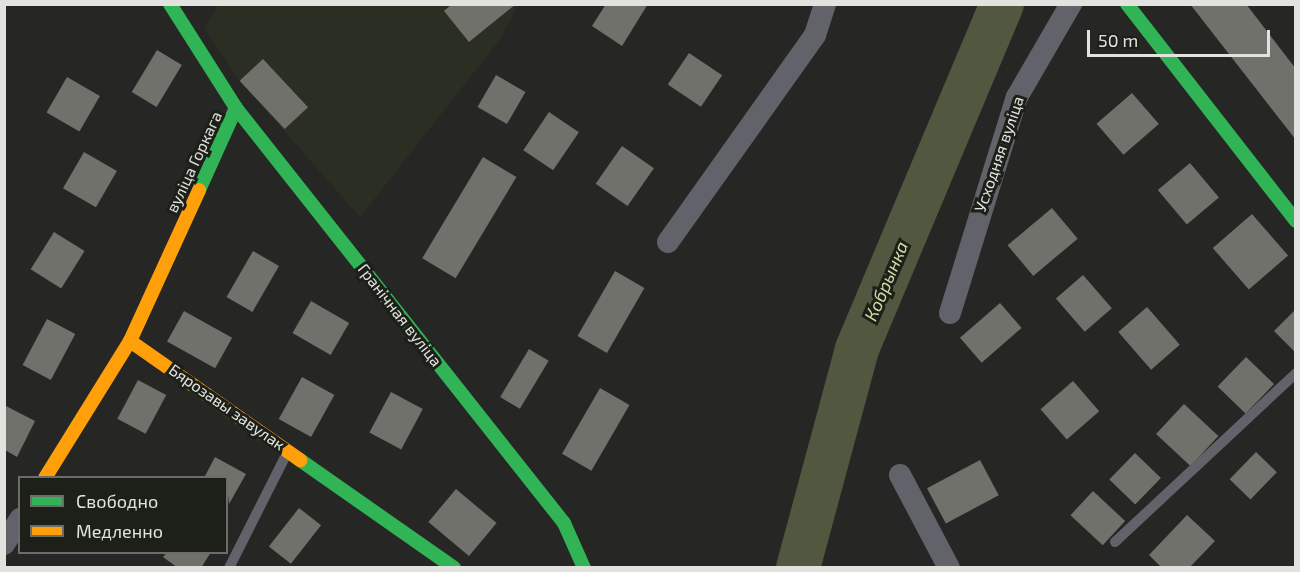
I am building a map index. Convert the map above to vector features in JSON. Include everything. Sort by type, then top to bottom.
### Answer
[{"type":"street","name":"вуліца Горкага","points":[[130,341],[236,108],[170,4]]},
{"type":"street","points":[[668,242],[815,35],[825,4]]},
{"type":"street","name":"Усходняя вуліца","points":[[950,313],[1017,97],[1071,4]]},
{"type":"street","points":[[1127,4],[1292,209]]},
{"type":"street","name":"Гранічная вуліца","points":[[236,108],[564,523],[584,567]]},
{"type":"street","points":[[46,476],[130,341]]},
{"type":"street","name":"Бярозавы завулак","points":[[130,341],[454,567]]},
{"type":"street","points":[[900,475],[950,567]]},
{"type":"street","points":[[4,544],[18,522]]},
{"type":"lane","points":[[1115,542],[1296,373]]},
{"type":"lane","points":[[229,567],[289,450]]},
{"type":"shaded area","points":[[219,5],[519,5],[498,42],[360,217],[240,81],[204,28]]},
{"type":"building","points":[[452,4],[516,4],[469,42],[444,11]]},
{"type":"building","points":[[606,4],[648,4],[622,46],[592,26]]},
{"type":"building","points":[[1190,4],[1246,4],[1296,69],[1296,140]]},
{"type":"building","points":[[157,50],[182,65],[157,107],[132,92]]},
{"type":"building","points":[[689,53],[722,75],[701,107],[668,85]]},
{"type":"building","points":[[263,59],[308,107],[285,129],[240,81]]},
{"type":"building","points":[[496,75],[525,92],[507,124],[478,107]]},
{"type":"building","points":[[67,77],[100,96],[79,132],[46,113]]},
{"type":"building","points":[[1132,93],[1159,124],[1123,155],[1097,124]]},
{"type":"building","points":[[549,112],[579,132],[553,170],[523,150]]},
{"type":"building","points":[[622,146],[654,168],[628,206],[596,184]]},
{"type":"building","points":[[84,152],[117,171],[96,207],[63,188]]},
{"type":"building","points":[[483,157],[516,177],[456,278],[422,258]]},
{"type":"building","points":[[1190,163],[1219,197],[1187,224],[1158,190]]},
{"type":"building","points":[[1052,208],[1078,239],[1033,276],[1008,245]]},
{"type":"building","points":[[1252,214],[1288,256],[1249,290],[1213,248]]},
{"type":"building","points":[[54,232],[85,251],[61,288],[31,269]]},
{"type":"building","points":[[253,251],[279,266],[252,312],[226,297]]},
{"type":"building","points":[[615,271],[644,288],[607,353],[578,336]]},
{"type":"building","points":[[1083,275],[1112,308],[1085,332],[1056,299]]},
{"type":"building","points":[[311,301],[349,323],[331,355],[292,333]]},
{"type":"building","points":[[1000,303],[1022,328],[982,363],[960,338]]},
{"type":"building","points":[[1147,307],[1180,345],[1151,370],[1118,332]]},
{"type":"building","points":[[1296,309],[1296,353],[1274,331]]},
{"type":"building","points":[[184,311],[232,338],[215,368],[167,342]]},
{"type":"building","points":[[47,319],[75,334],[51,380],[23,365]]},
{"type":"building","points":[[529,349],[549,361],[520,409],[500,397]]},
{"type":"building","points":[[1246,357],[1274,384],[1246,414],[1218,386]]},
{"type":"building","points":[[302,377],[334,395],[311,437],[279,419]]},
{"type":"building","points":[[138,380],[166,395],[146,434],[117,419]]},
{"type":"building","points":[[1073,381],[1099,411],[1067,439],[1041,409]]},
{"type":"building","points":[[600,388],[629,405],[591,471],[562,454]]},
{"type":"building","points":[[391,392],[423,409],[401,450],[369,433]]},
{"type":"building","points":[[1184,404],[1218,436],[1190,466],[1156,434]]},
{"type":"building","points":[[6,406],[35,421],[17,457],[5,450]]},
{"type":"building","points":[[1256,452],[1277,472],[1250,499],[1230,479]]},
{"type":"building","points":[[1135,453],[1161,478],[1135,505],[1109,480]]},
{"type":"building","points":[[215,457],[246,474],[229,504],[228,476],[205,476]]},
{"type":"building","points":[[980,460],[999,495],[946,523],[927,488]]},
{"type":"building","points":[[456,489],[497,523],[469,556],[428,522]]},
{"type":"building","points":[[1093,491],[1125,521],[1103,545],[1070,515]]},
{"type":"building","points":[[299,508],[321,525],[291,564],[269,547]]},
{"type":"building","points":[[1187,515],[1215,541],[1189,568],[1162,568],[1149,555]]},
{"type":"building","points":[[165,554],[210,554],[201,568],[178,568],[163,557]]},
{"type":"waterway","name":"Кобрынка","points":[[798,568],[857,349],[1002,4]]},
{"type":"traffic: fast","points":[[170,4],[236,108],[199,190]]},
{"type":"traffic: fast","points":[[1127,4],[1296,221]]},
{"type":"traffic: fast","points":[[236,108],[564,523],[584,568]]},
{"type":"traffic: fast","points":[[300,460],[454,568]]},
{"type":"traffic: slow","points":[[46,476],[130,341],[199,190]]},
{"type":"traffic: slow","points":[[130,341],[300,460]]}]
